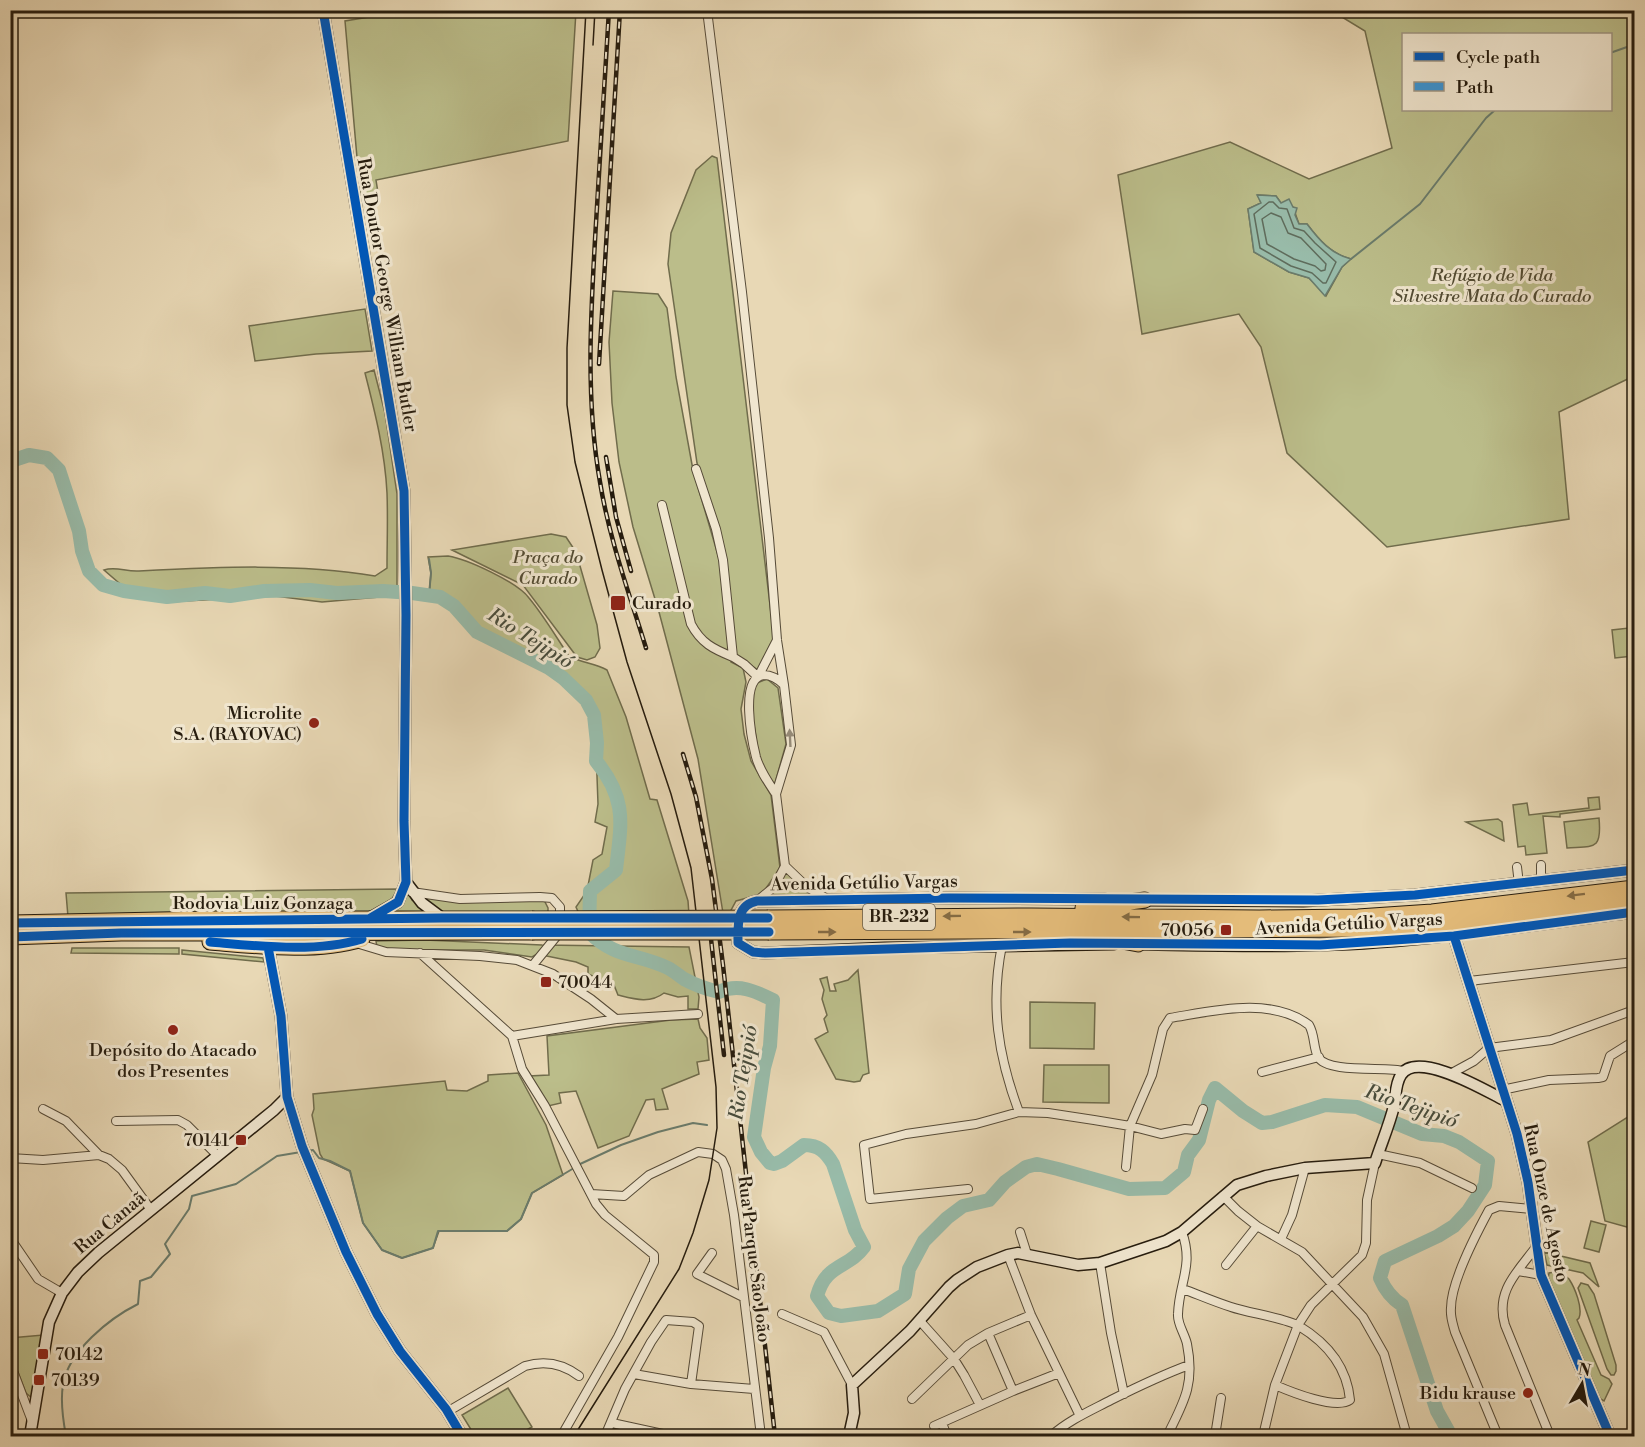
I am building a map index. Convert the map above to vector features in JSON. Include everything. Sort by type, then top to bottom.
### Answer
[{"type":"highway","name":"Rodovia Luiz Gonzaga","points":[[768,925],[1031,916],[1259,918],[1358,916],[1432,912],[1635,888]]},
{"type":"highway","points":[[1031,916],[1145,900]]},
{"type":"highway","name":"Rodovia Luiz Gonzaga","points":[[10,937],[121,933],[384,932],[532,925],[768,925],[1073,932],[1376,929],[1447,924],[1635,901]]},
{"type":"highway","name":"Rodovia Luiz Gonzaga","points":[[10,923],[442,918],[532,925]]},
{"type":"highway","points":[[121,933],[268,947],[352,942],[384,932]]},
{"type":"highway","points":[[1073,932],[1138,944]]},
{"type":"highway","points":[[10,945],[71,935]]},
{"type":"street","name":"Rua Doutor George William Butler","points":[[323,10],[404,491],[406,882]]},
{"type":"street","points":[[707,10],[742,292],[769,538],[777,640],[791,745],[776,794],[786,866],[807,887],[830,900]]},
{"type":"street","points":[[696,469],[716,529],[723,560],[733,657]]},
{"type":"street","points":[[662,506],[691,624],[698,636],[707,646],[733,657],[758,677],[771,676],[784,686]]},
{"type":"street","points":[[776,794],[763,775],[756,757],[749,699],[754,682],[777,640]]},
{"type":"street","points":[[757,901],[774,887],[786,866]]},
{"type":"street","points":[[1541,866],[1541,881]]},
{"type":"street","points":[[1517,867],[1519,884]]},
{"type":"street","name":"Avenida Getúlio Vargas","points":[[1635,870],[1415,895],[1318,900],[757,901],[746,904],[742,909],[738,943],[753,952],[1002,945],[1320,945],[1454,936],[1635,912]]},
{"type":"street","points":[[406,882],[412,892],[430,910],[442,918]]},
{"type":"street","points":[[369,919],[398,902],[406,882]]},
{"type":"street","points":[[412,892],[460,899],[552,898],[560,907],[560,932],[532,965]]},
{"type":"street","name":"Rua Onze de Agosto","points":[[1454,936],[1523,1159],[1541,1275],[1610,1437]]},
{"type":"street","points":[[352,942],[386,952],[517,960],[553,974],[616,1019]]},
{"type":"street","points":[[1002,945],[996,999],[999,1045],[1004,1069],[1019,1112]]},
{"type":"street","points":[[268,947],[281,1016],[286,1097],[302,1146],[346,1252],[376,1314],[400,1351],[447,1412],[462,1437]]},
{"type":"street","points":[[420,953],[512,1036],[522,1069],[545,1106],[596,1204],[605,1215],[654,1255],[654,1262],[618,1337],[562,1435]]},
{"type":"street","points":[[1469,981],[1635,962]]},
{"type":"street","points":[[1125,1167],[1130,1126],[1152,1075],[1163,1029],[1170,1018],[1247,1008],[1288,1014],[1309,1025],[1319,1057],[1331,1065],[1404,1071],[1411,1068],[1426,1068],[1452,1073],[1506,1101]]},
{"type":"street","points":[[1452,1073],[1489,1048],[1551,1040],[1635,1010]]},
{"type":"street","points":[[512,1036],[616,1019],[698,1014]]},
{"type":"street","points":[[1502,1090],[1549,1080],[1603,1077],[1610,1056],[1635,1041]]},
{"type":"street","points":[[1262,1072],[1319,1057]]},
{"type":"street","points":[[1263,1437],[1275,1385],[1298,1325],[1311,1305],[1359,1259],[1364,1250],[1367,1200],[1376,1158],[1394,1107],[1397,1083],[1404,1071]]},
{"type":"street","name":"Rua Canaã","points":[[30,1437],[48,1322],[62,1293],[78,1272],[98,1253],[274,1110],[286,1097]]},
{"type":"street","points":[[43,1109],[66,1121],[99,1155]]},
{"type":"street","points":[[968,1189],[870,1199],[864,1144],[906,1134],[976,1125],[1019,1112],[1048,1113],[1130,1126],[1161,1134],[1196,1130],[1203,1109]]},
{"type":"street","points":[[116,1121],[178,1120],[187,1125],[217,1155]]},
{"type":"street","name":"Rua Parque São João","points":[[591,1194],[624,1196],[640,1181],[660,1169],[698,1152],[713,1154],[722,1160],[726,1169],[761,1437]]},
{"type":"street","points":[[10,1158],[43,1160],[99,1155],[108,1158],[122,1170],[151,1210]]},
{"type":"street","points":[[852,1385],[920,1321],[957,1280],[977,1267],[1008,1255],[1027,1254],[1078,1265],[1100,1263],[1149,1248],[1182,1232],[1237,1185],[1305,1168],[1376,1158],[1420,1163],[1472,1188]]},
{"type":"street","points":[[1281,1239],[1292,1215],[1305,1168]]},
{"type":"street","points":[[1223,1196],[1257,1226],[1302,1252],[1363,1317],[1376,1337],[1391,1375],[1407,1437]]},
{"type":"street","points":[[1498,1437],[1458,1341],[1451,1320],[1450,1308],[1457,1280],[1489,1210],[1499,1206],[1532,1209]]},
{"type":"street","points":[[1226,1265],[1257,1226]]},
{"type":"street","points":[[1020,1232],[1027,1254]]},
{"type":"street","points":[[1167,1437],[1187,1395],[1189,1365],[1187,1343],[1178,1318],[1187,1263],[1186,1243],[1182,1232]]},
{"type":"street","points":[[10,1238],[38,1279],[62,1293]]},
{"type":"street","points":[[1536,1246],[1504,1293],[1501,1314],[1550,1437]]},
{"type":"street","points":[[712,1252],[698,1274],[743,1297]]},
{"type":"street","points":[[1008,1255],[1031,1315],[1080,1416]]},
{"type":"street","points":[[1100,1263],[1124,1394]]},
{"type":"street","points":[[1518,1271],[1541,1275]]},
{"type":"street","points":[[1183,1290],[1231,1307],[1298,1325],[1320,1342],[1338,1361],[1350,1397],[1348,1402],[1337,1402],[1307,1397],[1275,1385]]},
{"type":"street","points":[[782,1314],[826,1335],[852,1385],[855,1413],[849,1437]]},
{"type":"street","points":[[912,1399],[968,1346],[988,1333],[1031,1315]]},
{"type":"street","points":[[605,1437],[621,1397],[651,1342],[664,1322],[669,1319],[697,1323],[699,1330],[691,1384]]},
{"type":"street","points":[[920,1321],[954,1359],[980,1405]]},
{"type":"street","points":[[988,1333],[1012,1391]]},
{"type":"street","points":[[10,1363],[32,1421]]},
{"type":"street","points":[[447,1412],[525,1366],[537,1363],[561,1366],[579,1376]]},
{"type":"street","points":[[1051,1437],[1065,1424],[1080,1416],[1189,1365]]},
{"type":"street","points":[[947,1437],[938,1424],[1059,1373]]},
{"type":"street","points":[[634,1374],[691,1384],[754,1389]]},
{"type":"street","points":[[1215,1437],[1221,1398]]},
{"type":"street","points":[[612,1423],[672,1437]]},
{"type":"green space","points":[[406,11],[576,11],[568,141],[376,180],[379,199],[361,203],[345,21]]},
{"type":"green space","name":"Refúgio de Vida Silvestre Mata do Curado","points":[[1332,11],[1634,11],[1634,376],[1559,412],[1569,519],[1387,547],[1287,453],[1261,347],[1239,314],[1142,334],[1118,175],[1230,142],[1309,179],[1392,148],[1365,31]],"holes":[[[1258,195],[1276,196],[1281,203],[1293,207],[1299,224],[1307,224],[1326,246],[1337,254],[1351,259],[1342,267],[1326,296],[1309,278],[1289,272],[1254,252],[1248,209],[1261,203]]]},
{"type":"green space","points":[[712,156],[717,158],[774,639],[758,670],[736,655],[718,527],[697,463],[668,264],[671,233],[696,170]]},
{"type":"green space","points":[[613,291],[658,294],[667,308],[676,377],[693,470],[720,562],[731,662],[743,668],[746,682],[741,709],[744,734],[751,761],[771,795],[780,868],[762,894],[736,901],[730,912],[723,913],[698,759],[659,612],[633,527],[619,462],[612,403],[609,342]]},
{"type":"green space","points":[[365,309],[372,351],[255,361],[249,326]]},
{"type":"green space","points":[[374,370],[385,413],[397,494],[397,586],[401,586],[402,595],[322,602],[275,596],[168,602],[133,595],[104,570],[287,568],[375,576],[387,568],[386,478],[379,432],[365,373]]},
{"type":"green space","name":"Praça do Curado","points":[[551,534],[566,537],[576,552],[597,625],[600,648],[595,657],[587,660],[577,657],[523,585],[452,550]]},
{"type":"green space","points":[[448,556],[479,566],[514,585],[523,592],[545,619],[569,656],[607,670],[626,717],[650,799],[657,800],[688,901],[689,915],[580,916],[576,907],[587,891],[593,860],[602,854],[607,827],[595,822],[598,804],[594,715],[586,700],[563,678],[549,668],[477,632],[454,606],[440,597],[429,595],[431,573],[428,557]]},
{"type":"green space","points":[[1629,628],[1633,656],[1615,658],[1612,630]]},
{"type":"green space","points":[[767,679],[778,688],[786,744],[775,783],[772,784],[759,758],[750,698],[757,683]]},
{"type":"green space","points":[[1599,797],[1600,809],[1560,814],[1560,817],[1543,816],[1547,853],[1526,855],[1525,846],[1518,847],[1513,805],[1527,803],[1529,815],[1589,808],[1588,798]]},
{"type":"green space","points":[[1599,818],[1599,836],[1595,844],[1567,848],[1564,822]]},
{"type":"green space","points":[[1498,819],[1502,822],[1504,841],[1466,822]]},
{"type":"green space","points":[[786,871],[822,899],[763,899]]},
{"type":"green space","points":[[397,889],[385,905],[367,912],[68,917],[66,893]]},
{"type":"green space","points":[[408,889],[412,900],[432,914],[382,914]]},
{"type":"green space","points":[[418,896],[543,898],[548,912],[448,914],[436,910]]},
{"type":"green space","points":[[425,940],[542,945],[689,947],[699,997],[698,1009],[688,1009],[688,996],[678,997],[664,993],[653,999],[642,1000],[618,995],[614,985],[588,974],[588,967],[576,962],[537,954],[532,957],[484,950],[400,950],[377,947],[376,941]]},
{"type":"green space","points":[[72,948],[179,948],[179,954],[71,953]]},
{"type":"green space","points":[[182,950],[263,958],[264,962],[182,954]]},
{"type":"green space","points":[[858,970],[869,1073],[863,1075],[860,1081],[854,1082],[836,1079],[815,1039],[828,1032],[824,1019],[827,1015],[822,999],[824,990],[820,979],[827,977],[830,991],[836,991],[834,984],[848,980]]},
{"type":"green space","points":[[1030,1002],[1095,1003],[1094,1049],[1030,1048]]},
{"type":"green space","points":[[698,1019],[700,1028],[707,1038],[709,1060],[697,1062],[699,1074],[662,1089],[668,1109],[656,1110],[654,1099],[646,1100],[629,1136],[598,1148],[576,1091],[559,1093],[561,1103],[548,1106],[529,1076],[549,1075],[547,1036],[671,1020]]},
{"type":"green space","points":[[1044,1065],[1109,1065],[1109,1103],[1043,1102]]},
{"type":"green space","points":[[518,1073],[546,1125],[563,1175],[532,1193],[521,1219],[507,1231],[439,1231],[433,1248],[402,1258],[382,1250],[363,1223],[350,1171],[323,1159],[320,1154],[312,1115],[313,1094],[445,1081],[447,1090],[467,1091],[488,1081],[488,1075]]},
{"type":"green space","points":[[1634,1113],[1634,1229],[1605,1221],[1588,1142]]},
{"type":"green space","points":[[1591,1221],[1606,1225],[1599,1252],[1584,1248]]},
{"type":"green space","points":[[1544,1252],[1590,1263],[1599,1287],[1583,1273],[1547,1265]]},
{"type":"green space","points":[[1555,1272],[1569,1279],[1579,1304],[1580,1314],[1577,1320],[1601,1375],[1609,1379],[1612,1384],[1604,1401],[1599,1398],[1548,1279],[1549,1273]]},
{"type":"green space","points":[[1581,1283],[1588,1285],[1594,1294],[1616,1365],[1614,1375],[1611,1375],[1607,1369],[1578,1288]]},
{"type":"green space","points":[[43,1335],[32,1398],[26,1393],[11,1354],[10,1338]]},
{"type":"green space","points":[[508,1388],[532,1427],[515,1436],[475,1436],[462,1415]]},
{"type":"water","points":[[1257,195],[1276,196],[1281,203],[1289,199],[1293,207],[1297,208],[1295,215],[1299,224],[1307,224],[1326,246],[1337,254],[1351,259],[1342,267],[1325,296],[1309,278],[1289,272],[1254,252],[1248,209],[1261,203]]},
{"type":"waterway","points":[[1612,52],[1627,47],[1634,41]]},
{"type":"waterway","points":[[1351,259],[1420,204],[1486,118],[1494,111]]},
{"type":"waterway","name":"Rio Tejipió","points":[[10,458],[17,459],[29,455],[47,458],[59,470],[79,531],[82,551],[89,571],[103,585],[124,591],[167,597],[205,593],[230,596],[264,591],[310,590],[337,593],[383,591],[440,597],[454,606],[477,632],[549,668],[586,700],[594,715],[596,761],[613,788],[620,813],[616,870],[590,891],[589,932],[608,947],[657,963],[701,987],[719,992],[733,988],[746,989],[773,1000],[770,1046],[764,1068],[754,1137],[761,1152],[770,1163],[774,1164],[804,1145],[814,1146],[825,1153],[833,1164],[855,1230],[864,1247],[858,1254],[832,1272],[821,1285],[817,1296],[829,1313],[841,1316],[878,1311],[905,1294],[909,1269],[924,1241],[963,1206],[989,1200],[1005,1182],[1026,1167],[1037,1164],[1129,1189],[1165,1188],[1184,1172],[1188,1155],[1199,1140],[1209,1100],[1215,1088],[1262,1123],[1325,1105],[1357,1107],[1422,1134],[1444,1136],[1459,1142],[1488,1161],[1485,1185],[1468,1211],[1454,1226],[1438,1236],[1385,1261],[1380,1278],[1389,1293],[1402,1305],[1437,1411],[1451,1436]]},
{"type":"waterway","points":[[429,559],[431,573],[429,595]]},
{"type":"waterway","points":[[578,1165],[621,1145],[658,1132],[693,1123],[707,1125]]},
{"type":"waterway","points":[[307,1151],[313,1150],[319,1158],[350,1171],[363,1223],[382,1250],[402,1258],[433,1248],[438,1231],[507,1231],[521,1219],[532,1193],[574,1168]]},
{"type":"waterway","points":[[66,1436],[62,1391],[73,1360],[103,1327],[138,1304],[140,1281],[151,1277],[170,1254],[165,1244],[189,1209],[192,1196],[236,1184],[277,1156],[301,1152]]},
{"type":"tram line","points":[[574,1436],[679,1269],[709,1180],[717,1128],[716,1087],[691,868],[671,794],[627,662],[602,570],[575,462],[567,405],[567,348],[586,10]]},
{"type":"tram line","points":[[593,45],[595,10]]},
{"type":"railway","points":[[609,10],[592,288],[590,353],[592,418],[600,482],[609,524],[646,648]]},
{"type":"railway","points":[[599,364],[620,10]]},
{"type":"railway","points":[[606,457],[616,517],[631,571]]},
{"type":"railway","points":[[683,754],[696,797],[712,879],[775,1436]]},
{"type":"railway","points":[[710,930],[724,1055]]},
{"type":"cycle path","points":[[323,10],[404,491],[406,882],[398,902],[369,919]]},
{"type":"cycle path","points":[[1634,870],[1415,895],[1318,900],[949,898],[757,901],[750,903],[742,911],[738,923],[738,943],[753,952],[765,953],[1070,943],[1320,945],[1454,936],[1634,912]]},
{"type":"cycle path","points":[[10,923],[442,918],[768,918]]},
{"type":"cycle path","points":[[10,937],[121,933],[769,932]]},
{"type":"cycle path","points":[[1454,936],[1517,1134],[1528,1182],[1541,1275],[1610,1436]]},
{"type":"cycle path","points":[[210,942],[306,947],[326,946],[362,939]]},
{"type":"cycle path","points":[[268,947],[281,1016],[287,1097],[302,1146],[346,1252],[377,1314],[400,1351],[446,1409],[462,1436]]},
{"type":"place","name":"Curado","points":[[618,603]]},
{"type":"place","name":"Microlite S.A. (RAYOVAC)","points":[[314,723]]},
{"type":"place","name":"70056","points":[[1226,930]]},
{"type":"place","name":"70044","points":[[546,982]]},
{"type":"place","name":"Depósito do Atacado dos Presentes","points":[[173,1030]]},
{"type":"place","name":"70141","points":[[241,1140]]},
{"type":"place","name":"70142","points":[[43,1354]]},
{"type":"place","name":"70139","points":[[39,1380]]},
{"type":"place","name":"Bidu krause","points":[[1528,1393]]}]
